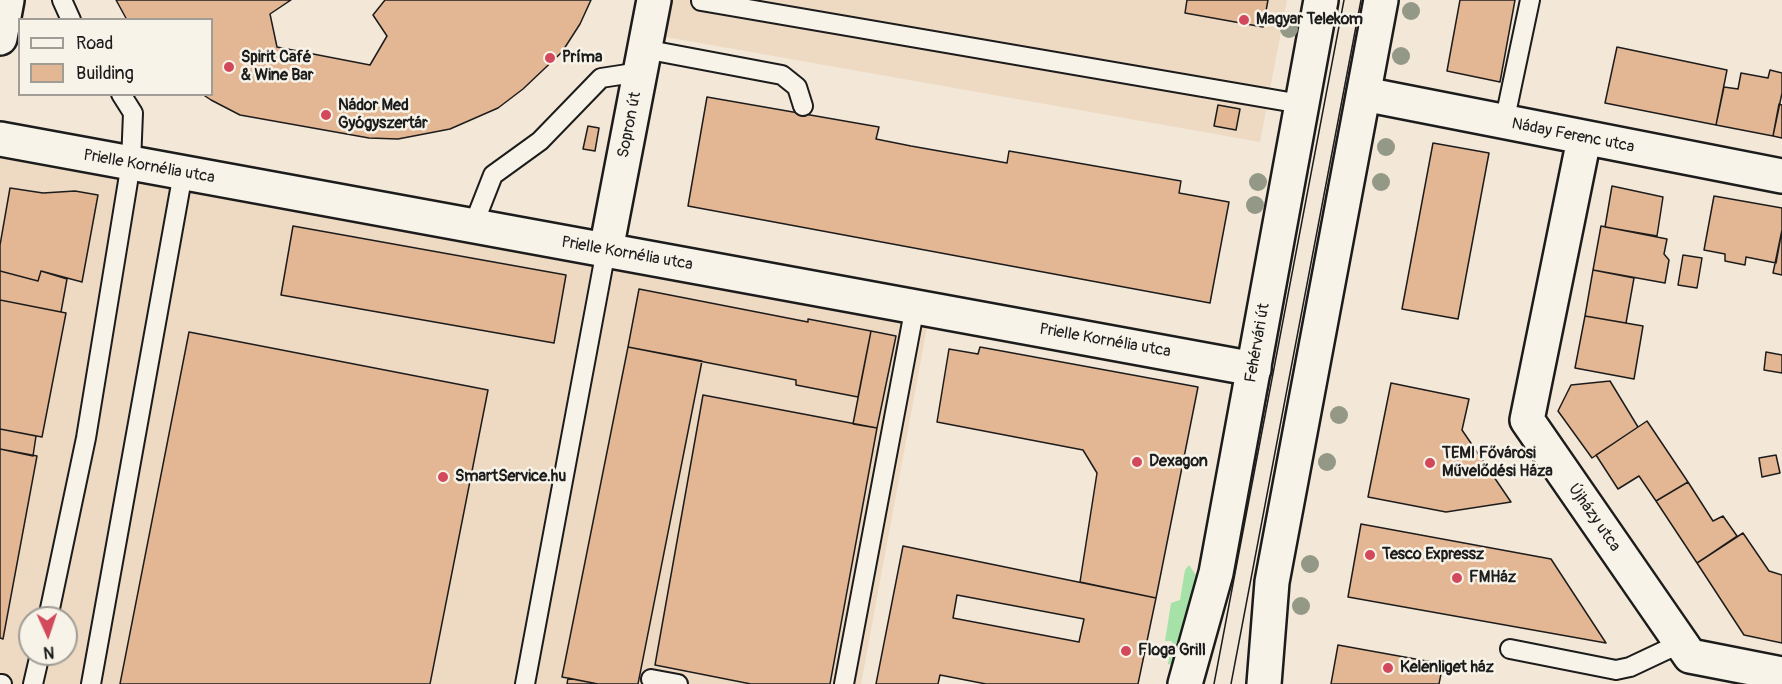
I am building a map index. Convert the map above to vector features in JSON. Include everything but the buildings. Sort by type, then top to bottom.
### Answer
[{"type":"street","points":[[0,38],[7,0]]},
{"type":"street","name":"Sopron út","points":[[606,250],[654,0]]},
{"type":"street","name":"Fehérvári út","points":[[1185,684],[1216,573],[1321,0]]},
{"type":"street","points":[[1264,684],[1272,582],[1381,0]]},
{"type":"street","name":"Náday Ferenc utca","points":[[1364,94],[1584,139],[1782,176]]},
{"type":"street","name":"Prielle Kornélia utca","points":[[0,139],[1254,369]]},
{"type":"street","name":"Újházy utca","points":[[1584,139],[1527,420],[1690,656],[1782,674]]},
{"type":"lane","points":[[62,0],[70,18]]},
{"type":"lane","points":[[1504,123],[1530,0]]},
{"type":"lane","points":[[701,1],[1301,104]]},
{"type":"lane","points":[[473,226],[493,175],[540,141],[601,78],[642,61],[782,75],[797,87],[803,106]]},
{"type":"lane","points":[[51,606],[86,438],[131,163],[133,113],[122,96]]},
{"type":"lane","points":[[91,684],[183,173]]},
{"type":"lane","points":[[525,684],[606,250]]},
{"type":"lane","points":[[844,684],[915,306]]},
{"type":"lane","points":[[1510,649],[1616,670],[1630,667],[1681,643]]},
{"type":"lane","points":[[33,684],[37,666]]},
{"type":"lane","points":[[651,679],[678,684]]},
{"type":"shaded area","points":[[673,0],[1287,0],[1260,142],[666,37]]},
{"type":"shaded area","points":[[0,150],[928,322],[861,684],[0,684]]},
{"type":"green space","points":[[1189,565],[1200,581],[1175,666],[1168,664],[1172,641],[1165,641],[1171,603],[1180,600],[1185,570]]},
{"type":"tram line","points":[[1214,684],[1344,0]]},
{"type":"tram line","points":[[1231,684],[1361,0]]},
{"type":"place","name":"Magyar Telekom","points":[[1244,20]]},
{"type":"place","name":"Príma","points":[[550,58]]},
{"type":"place","name":"Spirit Café & Wine Bar","points":[[229,67]]},
{"type":"place","name":"Nádor Med Gyógyszertár","points":[[326,115]]},
{"type":"place","name":"Dexagon","points":[[1137,462]]},
{"type":"place","name":"TEMI Fővárosi Művelődési Háza","points":[[1430,463]]},
{"type":"place","name":"SmartService.hu","points":[[443,477]]},
{"type":"place","name":"Tesco Expressz","points":[[1370,555]]},
{"type":"place","name":"FMHáz","points":[[1457,578]]},
{"type":"place","name":"Floga Grill","points":[[1126,651]]},
{"type":"place","name":"Kelenliget ház","points":[[1388,668]]}]
